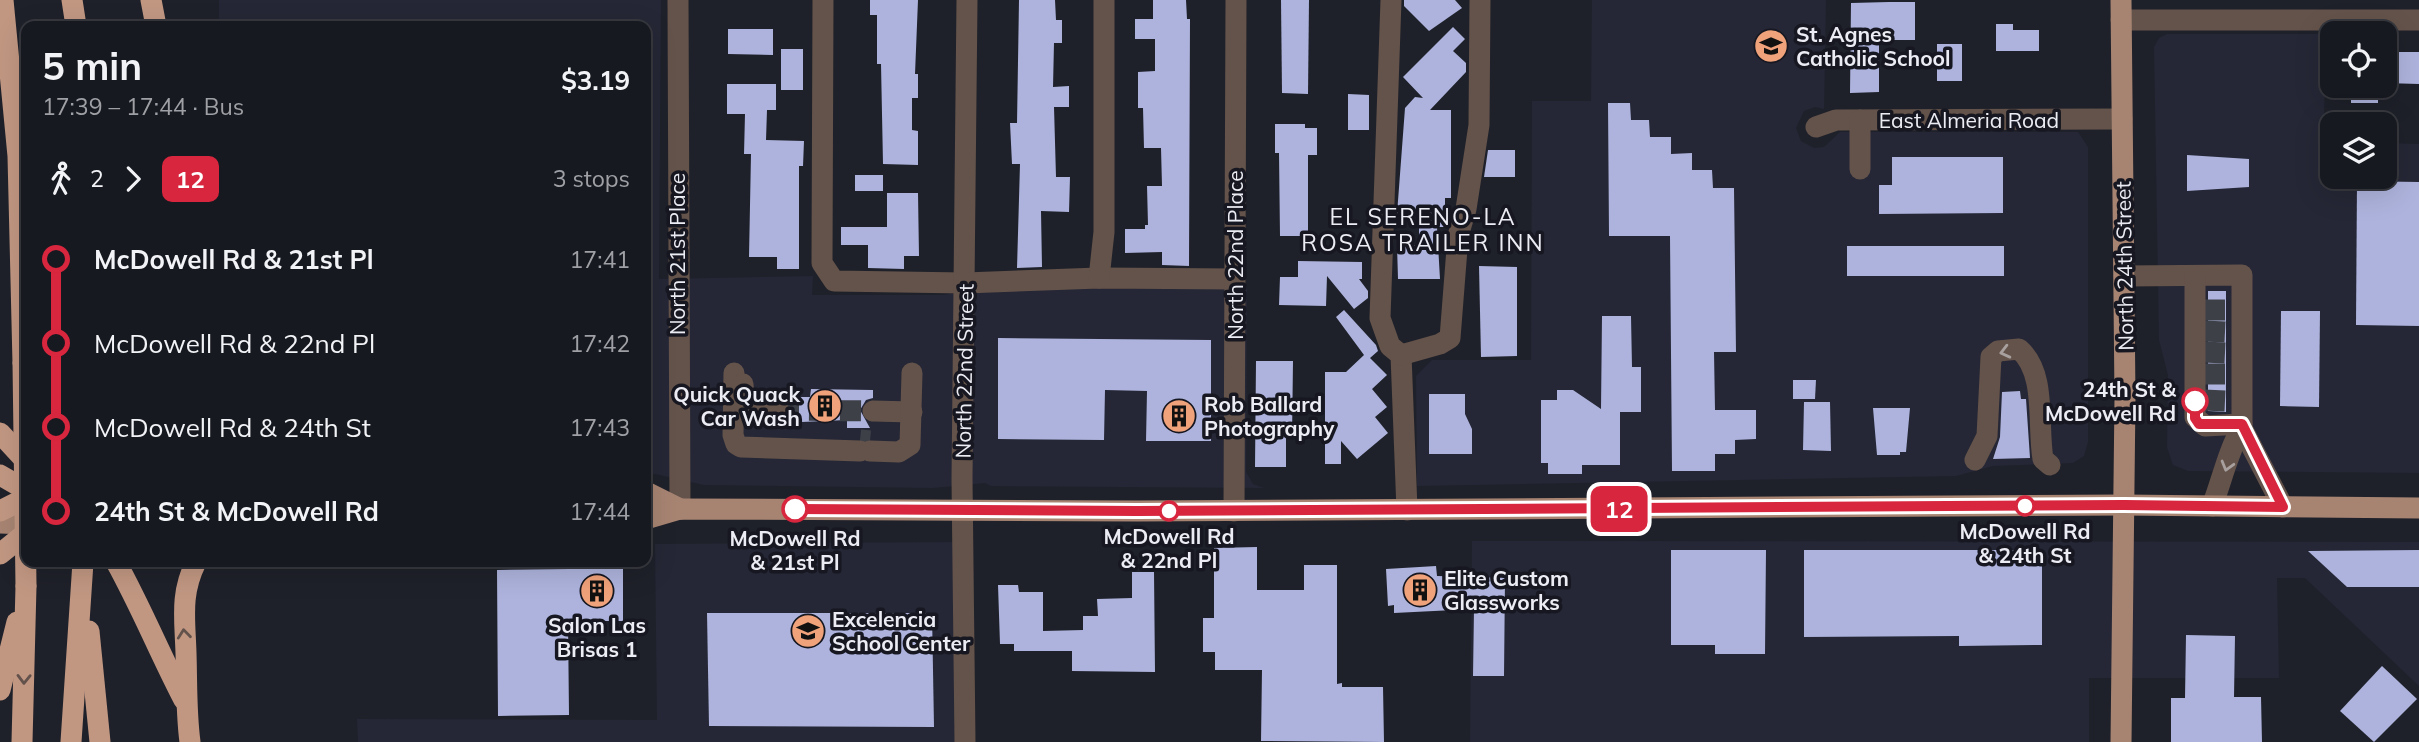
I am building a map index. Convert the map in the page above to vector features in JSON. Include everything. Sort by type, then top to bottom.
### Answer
[{"type":"highway","points":[[3,0],[18,156],[21,280]]},
{"type":"highway","points":[[72,0],[75,21]]},
{"type":"highway","points":[[151,0],[155,21]]},
{"type":"highway","points":[[0,433],[21,456]]},
{"type":"highway","points":[[0,474],[21,487]]},
{"type":"highway","points":[[0,511],[21,500]]},
{"type":"highway","points":[[0,554],[21,537]]},
{"type":"highway","points":[[22,742],[26,567]]},
{"type":"highway","points":[[119,567],[146,615],[162,658],[185,702]]},
{"type":"highway","points":[[190,742],[185,702],[186,653],[182,612],[186,581],[193,567]]},
{"type":"highway","points":[[71,742],[83,571]]},
{"type":"highway","points":[[83,571],[100,742]]},
{"type":"highway","points":[[0,690],[26,586]]},
{"type":"main road","name":"North 24th Street","points":[[2121,10],[2124,276],[2121,742]]},
{"type":"main road","points":[[0,474],[21,473]]},
{"type":"main road","points":[[651,494],[680,509]]},
{"type":"main road","points":[[651,518],[680,509],[1234,511],[2124,505],[2419,508]]},
{"type":"main road","points":[[0,523],[21,524]]},
{"type":"street","name":"North 21st Place","points":[[678,0],[680,509]]},
{"type":"street","points":[[823,0],[822,263],[834,281],[965,283],[1099,278],[1234,279]]},
{"type":"street","name":"North 22nd Street","points":[[965,742],[962,511],[967,0]]},
{"type":"street","points":[[1099,278],[1104,232],[1104,0]]},
{"type":"street","name":"North 22nd Place","points":[[1234,511],[1236,0]]},
{"type":"street","points":[[1391,0],[1380,318],[1390,346],[1401,355],[1407,510]]},
{"type":"street","points":[[1401,355],[1440,344],[1450,338],[1458,236],[1466,209],[1479,125],[1480,0]]},
{"type":"street","points":[[2121,10],[2412,13]]},
{"type":"street","name":"East Almeria Road","points":[[1816,127],[1836,120],[2122,119]]},
{"type":"street","points":[[1860,120],[1860,169]]},
{"type":"street","points":[[2124,276],[2242,275],[2206,335]]},
{"type":"street","points":[[2195,276],[2217,400],[2242,426],[2283,507]]},
{"type":"street","points":[[2206,335],[2234,353],[2217,400],[2195,418],[2199,424],[2242,426]]},
{"type":"street","points":[[1975,460],[1987,436],[1988,366],[1991,357],[1998,351],[2019,349],[2033,366],[2038,379],[2038,430],[2043,459],[2050,466]]},
{"type":"street","points":[[778,410],[745,408],[738,373],[733,435],[736,444],[751,449],[865,446],[899,452],[910,445],[912,439],[912,373]]},
{"type":"street","points":[[873,411],[912,412]]},
{"type":"street","points":[[2212,506],[2228,466],[2231,444],[2242,426]]},
{"type":"shaded area","points":[[219,0],[661,0],[659,279],[813,276],[812,295],[944,295],[982,287],[1247,286],[1246,472],[1253,484],[1264,488],[991,486],[985,483],[933,488],[704,485],[651,473],[651,21],[219,21]]},
{"type":"shaded area","points":[[1592,0],[1826,0],[1824,109],[1815,107],[1804,111],[1796,128],[1801,141],[1814,148],[1824,147],[1840,132],[2078,132],[2088,147],[2088,442],[2084,456],[2073,463],[1993,466],[1956,476],[1417,486],[1416,376],[1432,360],[1531,360],[1532,101],[1591,101]]},
{"type":"shaded area","points":[[2167,34],[2320,34],[2320,98],[2324,98],[2324,112],[2320,112],[2320,189],[2397,189],[2397,143],[2419,144],[2419,473],[2188,471],[2173,465],[2167,447],[2168,375],[2159,340],[2154,47],[2159,38]]},
{"type":"shaded area","points":[[1472,541],[2419,542],[2419,686],[2305,578],[2277,578],[2279,678],[2089,678],[2089,742],[1470,742]]},
{"type":"shaded area","name":"Excelencia School Center","points":[[957,542],[961,742],[358,742],[357,719],[657,720],[655,544]]},
{"type":"building","points":[[870,0],[918,0],[915,74],[918,74],[918,98],[912,98],[912,130],[918,131],[918,165],[883,164],[881,64],[877,64],[877,15],[870,15]]},
{"type":"building","points":[[1019,0],[1055,0],[1056,20],[1062,20],[1062,43],[1054,43],[1053,87],[1069,86],[1069,107],[1054,107],[1056,177],[1070,177],[1069,212],[1041,211],[1042,267],[1017,268],[1020,164],[1012,164],[1010,123],[1017,123]]},
{"type":"building","points":[[1153,0],[1186,0],[1187,19],[1190,19],[1189,266],[1162,265],[1162,252],[1125,253],[1125,229],[1145,229],[1145,225],[1148,225],[1147,186],[1162,186],[1161,148],[1144,148],[1143,108],[1138,108],[1138,72],[1155,71],[1155,39],[1135,39],[1135,19],[1153,19]]},
{"type":"building","points":[[1281,0],[1309,0],[1308,94],[1282,93]]},
{"type":"building","points":[[1404,0],[1455,0],[1462,8],[1429,31],[1404,6]]},
{"type":"building","points":[[1915,2],[1915,40],[1879,40],[1879,92],[1850,93],[1851,3]]},
{"type":"building","points":[[1996,24],[2013,24],[2013,30],[2039,30],[2039,51],[1996,51]]},
{"type":"building","points":[[1453,27],[1465,39],[1453,51],[1466,63],[1466,72],[1430,110],[1451,110],[1451,198],[1445,198],[1445,227],[1437,227],[1440,279],[1398,279],[1397,245],[1419,245],[1419,214],[1397,214],[1405,108],[1415,97],[1423,98],[1403,77]]},
{"type":"building","points":[[728,29],[773,29],[773,55],[728,54]]},
{"type":"building","points":[[1937,44],[1962,44],[1962,81],[1937,81]]},
{"type":"building","points":[[781,49],[803,49],[803,90],[781,90]]},
{"type":"building","points":[[2397,52],[2419,52],[2419,84],[2397,83]]},
{"type":"building","points":[[727,84],[776,84],[776,110],[767,110],[766,140],[804,141],[803,166],[799,166],[799,269],[777,269],[777,257],[749,257],[751,154],[744,154],[745,114],[727,114]]},
{"type":"building","points":[[1348,94],[1369,95],[1369,130],[1348,130]]},
{"type":"building","points":[[2351,98],[2378,98],[2378,103],[2351,103]]},
{"type":"building","points":[[1608,103],[1630,103],[1631,120],[1649,120],[1650,137],[1671,137],[1671,154],[1692,153],[1692,170],[1712,170],[1713,188],[1734,188],[1736,352],[1714,352],[1715,410],[1756,410],[1756,439],[1735,440],[1735,454],[1715,454],[1715,471],[1672,471],[1670,236],[1609,236]]},
{"type":"building","points":[[1275,124],[1305,124],[1305,128],[1317,128],[1317,155],[1308,155],[1308,236],[1280,236],[1279,153],[1275,153]]},
{"type":"building","points":[[1488,150],[1515,150],[1515,177],[1484,177]]},
{"type":"building","points":[[2187,155],[2249,159],[2249,187],[2187,191]]},
{"type":"building","points":[[1892,157],[2003,157],[2003,213],[1879,214],[1879,185],[1892,185]]},
{"type":"building","points":[[855,175],[883,175],[883,191],[855,191]]},
{"type":"building","points":[[2397,182],[2419,182],[2419,326],[2356,325],[2357,189],[2397,189]]},
{"type":"building","points":[[887,193],[918,193],[919,256],[904,256],[904,269],[868,268],[868,245],[841,245],[841,227],[887,227]]},
{"type":"building","points":[[1847,246],[2004,246],[2004,276],[1847,276]]},
{"type":"building","points":[[1298,261],[1362,262],[1362,279],[1359,279],[1368,291],[1368,298],[1354,309],[1327,276],[1326,306],[1279,305],[1280,277],[1298,277]]},
{"type":"building","points":[[1479,266],[1517,267],[1517,356],[1481,357]]},
{"type":"building","points":[[2208,291],[2226,291],[2226,412],[2208,411]]},
{"type":"building","points":[[1344,310],[1376,345],[1378,351],[1370,358],[1387,375],[1372,389],[1387,407],[1375,417],[1388,433],[1357,459],[1341,441],[1341,464],[1325,464],[1325,372],[1346,372],[1364,355],[1336,317]]},
{"type":"building","points":[[2281,311],[2320,311],[2319,407],[2280,406]]},
{"type":"building","points":[[1602,316],[1631,316],[1632,367],[1641,367],[1641,412],[1620,412],[1620,465],[1582,465],[1582,474],[1548,474],[1548,463],[1541,463],[1541,400],[1557,400],[1557,390],[1573,390],[1601,409]]},
{"type":"building","points":[[998,338],[1211,340],[1211,441],[1146,441],[1147,391],[1105,390],[1104,440],[998,439]]},
{"type":"building","points":[[1256,361],[1293,361],[1292,438],[1286,438],[1286,467],[1255,467]]},
{"type":"building","points":[[1793,380],[1816,380],[1815,399],[1793,399]]},
{"type":"building","name":"Quick Quack Car Wash","points":[[811,389],[873,390],[873,398],[866,400],[860,410],[870,428],[847,428],[847,420],[779,423],[788,418],[791,410],[789,404],[780,397],[810,397]]},
{"type":"building","points":[[2020,391],[2021,399],[2026,399],[2030,458],[1993,459],[2000,437],[2002,392]]},
{"type":"building","points":[[1429,394],[1465,394],[1465,414],[1472,429],[1472,454],[1429,454]]},
{"type":"building","points":[[1804,402],[1830,402],[1831,451],[1803,450]]},
{"type":"building","points":[[1873,408],[1910,408],[1906,452],[1900,452],[1900,455],[1877,455]]},
{"type":"building","points":[[1257,547],[1257,590],[1304,590],[1304,565],[1337,565],[1337,684],[1342,683],[1342,687],[1383,687],[1384,742],[1261,741],[1262,670],[1215,670],[1215,652],[1203,652],[1203,618],[1214,618],[1214,548]]},
{"type":"building","points":[[1671,550],[1766,550],[1765,654],[1715,654],[1715,645],[1671,645]]},
{"type":"building","points":[[1804,550],[2042,550],[2042,645],[1959,646],[1959,636],[1804,637]]},
{"type":"building","points":[[2419,550],[2419,587],[2347,587],[2308,551]]},
{"type":"building","points":[[1436,566],[1437,576],[1505,578],[1504,676],[1473,676],[1474,609],[1394,613],[1394,605],[1388,606],[1386,569]]},
{"type":"building","points":[[623,567],[623,621],[568,621],[569,715],[498,716],[497,570]]},
{"type":"building","points":[[1132,572],[1154,572],[1155,672],[1072,671],[1072,651],[1014,651],[1014,644],[1000,644],[998,585],[1018,585],[1019,592],[1043,592],[1043,631],[1083,630],[1083,616],[1098,616],[1097,599],[1132,598]]},
{"type":"building","points":[[707,613],[932,613],[934,727],[709,726]]},
{"type":"building","points":[[2186,635],[2235,636],[2234,697],[2261,697],[2262,742],[2171,742],[2171,698],[2185,698]]},
{"type":"building","points":[[2382,666],[2417,699],[2374,742],[2340,711]]},
{"type":"tunnel","points":[[2204,310],[2226,310]]},
{"type":"tunnel","points":[[2204,331],[2226,332]]},
{"type":"tunnel","points":[[2204,352],[2226,353]]},
{"type":"tunnel","points":[[2204,374],[2226,374]]},
{"type":"tunnel","points":[[2204,400],[2226,401]]},
{"type":"tunnel","points":[[778,410],[873,411]]},
{"type":"tunnel","points":[[860,440],[870,441]]},
{"type":"bus line","name":"12","points":[[795,509],[1137,511],[2124,505],[2283,507],[2242,424],[2199,424],[2195,418],[2195,401]]},
{"type":"place","name":"St. Agnes Catholic School","points":[[1771,46]]},
{"type":"place","name":"24th St & McDowell Rd","points":[[2195,401]]},
{"type":"place","name":"Quick Quack Car Wash","points":[[825,406]]},
{"type":"place","name":"Rob Ballard Photography","points":[[1179,416]]},
{"type":"place","name":"McDowell Rd & 24th St","points":[[2025,506]]},
{"type":"place","name":"McDowell Rd & 21st Pl","points":[[795,509]]},
{"type":"place","name":"McDowell Rd & 22nd Pl","points":[[1169,511]]},
{"type":"place","name":"Elite Custom Glassworks","points":[[1420,590]]},
{"type":"place","name":"Salon Las Brisas 1","points":[[597,591]]},
{"type":"place","name":"Excelencia School Center","points":[[808,631]]},
{"type":"district","name":"EL SERENO-LA ROSA TRAILER INN","points":[[1423,229]]}]
